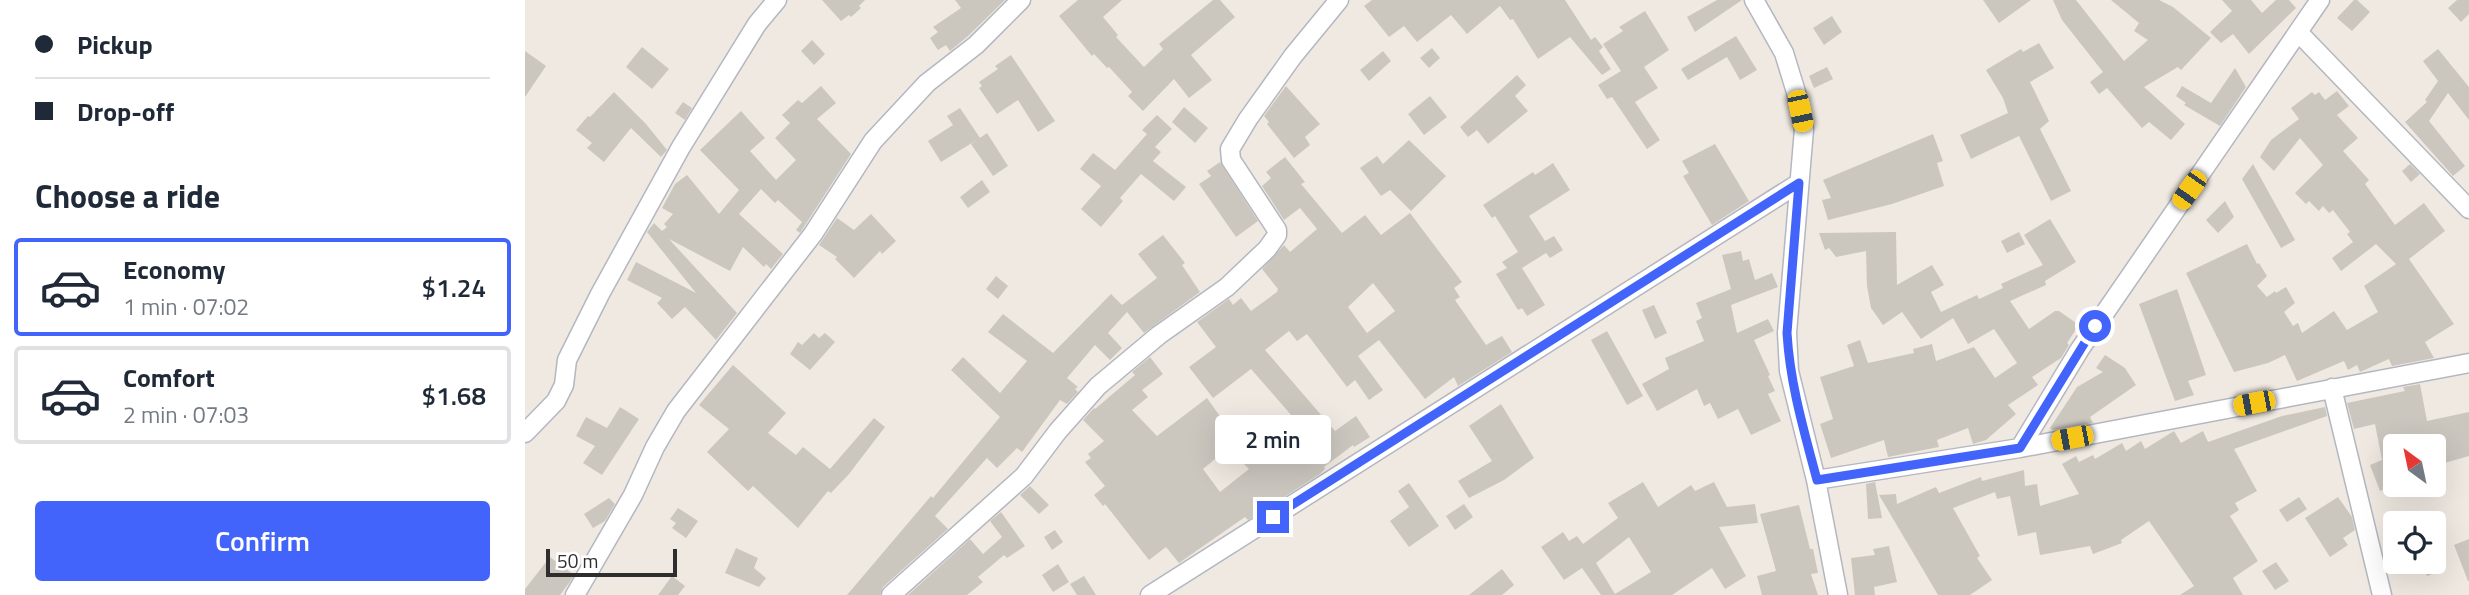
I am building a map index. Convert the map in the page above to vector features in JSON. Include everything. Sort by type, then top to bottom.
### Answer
[{"type":"street","points":[[525,433],[556,401],[563,385],[567,359],[681,147],[757,24],[777,0]]},
{"type":"street","points":[[575,595],[633,495],[655,447],[676,411],[813,234],[873,141],[927,83],[976,45],[1021,0]]},
{"type":"street","points":[[891,595],[1024,476],[1058,431],[1098,386],[1159,335],[1227,287],[1267,249],[1277,235],[1277,230],[1231,160],[1230,149],[1293,56],[1339,0]]},
{"type":"street","points":[[1754,0],[1784,54],[1804,129],[1787,333],[1789,371],[1817,480],[1838,595]]},
{"type":"street","points":[[2020,448],[2080,349],[2319,0]]},
{"type":"street","points":[[2298,32],[2469,209]]},
{"type":"street","points":[[1150,595],[1799,183]]},
{"type":"street","points":[[1817,480],[2020,448],[2469,363]]},
{"type":"street","points":[[2332,388],[2382,595]]},
{"type":"building","points":[[822,0],[865,0],[851,17],[849,15],[841,21]]},
{"type":"building","points":[[955,0],[1005,0],[950,51],[946,45],[938,50],[930,38],[938,32],[933,27],[961,8]]},
{"type":"building","points":[[1078,0],[1122,0],[1103,17],[1118,35],[1116,37],[1144,67],[1163,49],[1159,44],[1213,0],[1220,0],[1235,17],[1191,55],[1212,80],[1189,98],[1174,79],[1143,111],[1128,96],[1132,92],[1109,67],[1094,54],[1092,56],[1059,16]]},
{"type":"building","points":[[1372,0],[1565,0],[1591,40],[1595,37],[1603,47],[1599,51],[1611,69],[1602,75],[1570,37],[1538,59],[1513,19],[1510,20],[1500,6],[1467,34],[1451,15],[1417,42],[1404,26],[1389,37],[1364,6]]},
{"type":"building","points":[[1717,0],[1742,0],[1695,32],[1687,17]]},
{"type":"building","points":[[1983,0],[2031,0],[1999,23]]},
{"type":"building","points":[[2053,0],[2076,0],[2124,61],[2148,40],[2134,31],[2139,23],[2111,0],[2159,0],[2173,7],[2211,38],[2181,70],[2178,67],[2144,87],[2185,124],[2171,140],[2149,122],[2142,128],[2107,88],[2099,94],[2090,82],[2103,72],[2062,20]]},
{"type":"building","points":[[2222,0],[2251,0],[2262,13],[2276,0],[2289,0],[2296,8],[2249,54],[2233,34],[2221,43],[2210,32],[2232,11]]},
{"type":"building","points":[[2354,0],[2370,12],[2352,31],[2337,18]]},
{"type":"building","points":[[2457,0],[2469,0],[2469,14],[2461,22],[2448,8]]},
{"type":"building","points":[[1645,11],[1669,50],[1644,67],[1658,88],[1635,102],[1660,140],[1647,149],[1612,97],[1607,99],[1598,85],[1621,71],[1603,44],[1623,31],[1619,27]]},
{"type":"building","points":[[1832,16],[1842,32],[1824,45],[1813,28]]},
{"type":"building","points":[[1736,36],[1757,70],[1740,80],[1727,57],[1688,80],[1681,69]]},
{"type":"building","points":[[812,40],[825,54],[814,65],[801,51]]},
{"type":"building","points":[[2039,43],[2054,68],[2030,82],[2049,121],[2040,129],[2071,191],[2051,201],[2019,136],[1971,159],[1960,135],[2008,113],[2003,98],[1986,70],[2021,49],[2023,52]]},
{"type":"building","points":[[642,47],[669,69],[652,89],[626,67]]},
{"type":"building","points":[[1432,48],[1440,58],[1429,68],[1420,58]]},
{"type":"building","points":[[2438,49],[2469,87],[2469,120],[2448,93],[2429,121],[2465,166],[2453,176],[2405,122],[2427,102],[2425,100],[2438,81],[2423,61]]},
{"type":"building","points":[[525,51],[546,66],[525,97]]},
{"type":"building","points":[[1383,51],[1391,61],[1369,81],[1360,70]]},
{"type":"building","points":[[1011,55],[1055,121],[1038,132],[1018,100],[997,114],[979,88],[982,86],[979,82],[998,69],[995,66]]},
{"type":"building","points":[[1827,67],[1833,79],[1814,88],[1809,76]]},
{"type":"building","points":[[2235,68],[2246,87],[2220,126],[2184,105],[2186,103],[2176,96],[2182,86],[2211,103]]},
{"type":"building","points":[[1517,75],[1526,85],[1515,96],[1528,111],[1488,144],[1477,130],[1468,137],[1460,127]]},
{"type":"building","points":[[821,86],[836,103],[817,119],[851,154],[800,233],[796,230],[802,222],[778,200],[775,203],[761,189],[739,214],[783,254],[771,269],[766,264],[764,267],[743,247],[730,271],[669,239],[737,313],[716,340],[685,307],[672,319],[657,303],[662,298],[627,280],[636,262],[696,293],[647,232],[654,223],[662,231],[667,227],[664,224],[673,214],[662,208],[675,184],[687,175],[719,214],[739,190],[700,150],[741,111],[765,138],[750,151],[776,180],[796,160],[775,138],[790,123],[782,115],[798,100],[802,103]]},
{"type":"building","points":[[1286,86],[1320,124],[1305,137],[1310,145],[1294,158],[1267,124],[1269,122],[1264,116]]},
{"type":"building","points":[[2337,91],[2349,106],[2337,115],[2358,138],[2343,151],[2369,180],[2365,184],[2395,225],[2424,203],[2445,231],[2409,259],[2454,324],[2425,342],[2434,358],[2392,366],[2389,359],[2360,372],[2357,365],[2348,370],[2344,361],[2297,381],[2285,355],[2268,363],[2234,372],[2186,273],[2247,244],[2257,264],[2259,263],[2267,276],[2257,286],[2267,297],[2286,287],[2295,303],[2284,312],[2293,326],[2298,323],[2302,333],[2334,311],[2347,330],[2378,312],[2364,286],[2396,264],[2376,244],[2341,271],[2332,258],[2353,242],[2347,234],[2350,232],[2333,210],[2329,213],[2323,206],[2319,211],[2309,201],[2306,204],[2295,193],[2323,165],[2300,138],[2274,171],[2260,157],[2271,140],[2299,119],[2291,108],[2312,92],[2315,95],[2319,92],[2325,100]]},
{"type":"building","points":[[614,92],[667,150],[661,157],[631,128],[604,162],[587,148],[592,143],[576,130]]},
{"type":"building","points":[[1430,96],[1447,117],[1424,135],[1408,114]]},
{"type":"building","points":[[683,102],[692,108],[685,120],[675,113]]},
{"type":"building","points":[[1184,107],[1208,128],[1195,143],[1172,122]]},
{"type":"building","points":[[960,108],[980,138],[941,162],[928,141],[953,125],[947,116]]},
{"type":"building","points":[[1157,115],[1172,129],[1155,147],[1161,152],[1153,161],[1186,187],[1174,201],[1141,174],[1120,198],[1123,201],[1101,227],[1081,209],[1101,186],[1080,169],[1093,153],[1115,170],[1147,134],[1142,130]]},
{"type":"building","points":[[987,133],[1008,166],[993,176],[971,144]]},
{"type":"building","points":[[1933,134],[1943,161],[1937,163],[1944,186],[1892,204],[1828,220],[1822,200],[1831,198],[1823,180]]},
{"type":"building","points":[[1409,140],[1446,176],[1411,211],[1390,190],[1381,196],[1360,168],[1377,156],[1383,164]]},
{"type":"building","points":[[1715,144],[1749,201],[1712,225],[1683,176],[1689,173],[1682,161]]},
{"type":"building","points":[[1285,157],[1305,182],[1301,184],[1342,233],[1365,215],[1381,235],[1410,213],[1462,282],[1454,288],[1460,297],[1455,300],[1486,345],[1502,336],[1512,352],[1458,386],[1454,377],[1425,399],[1379,340],[1358,356],[1383,390],[1369,400],[1355,380],[1347,387],[1307,334],[1297,341],[1289,331],[1265,350],[1335,431],[1356,416],[1370,437],[1354,447],[1353,445],[1324,467],[1320,474],[1248,520],[1245,517],[1179,563],[1166,547],[1149,560],[1105,504],[1103,506],[1094,495],[1105,486],[1085,462],[1091,458],[1088,454],[1104,441],[1083,420],[1135,375],[1132,372],[1150,357],[1163,374],[1142,390],[1148,397],[1132,410],[1157,436],[1207,398],[1232,433],[1219,442],[1226,450],[1203,469],[1220,492],[1249,469],[1244,464],[1271,438],[1274,441],[1299,424],[1251,369],[1213,398],[1189,367],[1216,347],[1197,322],[1229,299],[1233,305],[1241,298],[1251,311],[1277,292],[1278,289],[1262,269],[1284,245],[1290,252],[1317,229],[1300,208],[1284,220],[1262,186],[1271,178],[1266,172]],"holes":[[[1373,283],[1395,311],[1367,333],[1348,307]]]},
{"type":"building","points":[[1220,162],[1258,221],[1236,237],[1199,184],[1211,176],[1207,171]]},
{"type":"building","points":[[1553,163],[1570,190],[1529,216],[1545,241],[1554,236],[1563,250],[1550,258],[1546,253],[1522,268],[1545,305],[1527,316],[1522,308],[1518,310],[1496,274],[1507,268],[1502,262],[1518,252],[1495,216],[1492,218],[1483,205],[1533,172],[1535,175]]},
{"type":"building","points":[[2253,164],[2295,240],[2281,248],[2242,179]]},
{"type":"building","points":[[2410,164],[2420,174],[2411,182],[2402,171]]},
{"type":"building","points":[[982,180],[990,192],[968,208],[960,197]]},
{"type":"building","points":[[2225,201],[2234,217],[2218,233],[2206,220]]},
{"type":"building","points":[[871,214],[896,241],[882,254],[880,251],[854,278],[835,259],[837,257],[819,245],[837,218],[854,230]]},
{"type":"building","points":[[2050,219],[2076,262],[2045,281],[2046,285],[2010,301],[2029,329],[2055,311],[2079,325],[2061,358],[2032,377],[2038,385],[2008,405],[2016,414],[1986,440],[1973,444],[1968,428],[1937,440],[1939,447],[1888,457],[1884,440],[1831,458],[1820,424],[1833,419],[1820,377],[1854,366],[1847,345],[1860,340],[1868,363],[1914,353],[1913,349],[1932,344],[1936,361],[1974,347],[1995,378],[2017,363],[1994,329],[1968,344],[1953,318],[1921,339],[1902,312],[1883,325],[1871,308],[1866,251],[1836,257],[1829,248],[1825,250],[1819,233],[1896,232],[1897,285],[1932,265],[1944,285],[1931,292],[1941,312],[1977,295],[1979,299],[2003,288],[2001,284],[2043,265],[2024,235]]},
{"type":"building","points":[[2019,232],[2025,244],[2007,253],[2001,241]]},
{"type":"building","points":[[1163,235],[1185,263],[1182,265],[1200,292],[1144,333],[1127,312],[1108,333],[1122,348],[1110,360],[1095,345],[1067,378],[1078,387],[1075,389],[1078,392],[1067,404],[1060,400],[1022,452],[1017,448],[997,468],[987,458],[935,516],[948,529],[883,587],[880,595],[847,595],[1000,417],[951,370],[963,357],[1000,393],[1027,361],[988,332],[1003,314],[1053,353],[1111,294],[1122,305],[1157,278],[1138,254]]},
{"type":"building","points":[[1741,251],[1743,261],[1749,259],[1755,280],[1772,273],[1778,287],[1731,305],[1737,333],[1768,319],[1774,331],[1754,340],[1770,375],[1768,376],[1775,391],[1768,394],[1781,421],[1751,435],[1738,409],[1718,419],[1710,403],[1704,406],[1697,389],[1657,411],[1642,384],[1669,369],[1665,358],[1704,341],[1696,321],[1702,318],[1696,303],[1731,289],[1722,255]]},
{"type":"building","points":[[996,276],[1008,286],[998,299],[986,289]]},
{"type":"building","points":[[2177,289],[2206,375],[2188,381],[2194,395],[2175,401],[2139,304]]},
{"type":"building","points":[[1654,305],[1667,333],[1655,339],[1642,310]]},
{"type":"building","points":[[1607,331],[1643,396],[1627,405],[1591,340]]},
{"type":"building","points":[[814,333],[819,338],[825,333],[835,342],[810,370],[790,354],[798,342],[802,345]]},
{"type":"building","points":[[2105,355],[2125,368],[2136,385],[2090,417],[2093,423],[2052,430],[2050,428],[2077,387],[2103,372],[2096,368]]},
{"type":"building","points":[[733,365],[786,413],[768,433],[796,455],[803,447],[830,469],[874,418],[885,427],[849,474],[831,493],[828,491],[798,528],[753,486],[748,491],[707,452],[729,429],[699,405]]},
{"type":"building","points":[[2420,384],[2427,421],[2469,412],[2469,456],[2447,462],[2447,434],[2383,434],[2383,490],[2380,491],[2370,465],[2382,460],[2375,424],[2354,429],[2347,403],[2405,391],[2403,387]]},
{"type":"building","points":[[1501,404],[1534,458],[1504,480],[1469,498],[1458,481],[1492,461],[1469,426]]},
{"type":"building","points":[[620,407],[639,419],[602,475],[583,463],[595,446],[576,436],[586,417],[607,428]]},
{"type":"building","points":[[2325,407],[2327,416],[2234,449],[2257,491],[2235,503],[2239,510],[2230,516],[2258,561],[2233,578],[2243,595],[2180,595],[2194,586],[2149,521],[2121,540],[2122,543],[2093,554],[2090,546],[2040,555],[2036,532],[2018,536],[2010,496],[1997,499],[1995,492],[1953,508],[1980,556],[1977,558],[1992,580],[1970,595],[1938,595],[1879,495],[1896,494],[1897,504],[1936,487],[1939,493],[1981,477],[1982,481],[2024,470],[2025,486],[2037,484],[2040,506],[2079,494],[2062,464],[2076,456],[2079,462],[2093,455],[2095,459],[2122,443],[2126,451],[2141,441],[2145,449],[2174,431],[2181,443],[2203,431],[2208,442],[2282,416]]},
{"type":"building","points":[[1643,482],[1658,507],[1691,485],[1695,491],[1714,482],[1727,507],[1755,504],[1758,523],[1719,527],[1746,576],[1725,589],[1712,568],[1672,595],[1601,595],[1582,568],[1564,580],[1541,547],[1563,532],[1569,541],[1577,536],[1583,544],[1618,518],[1608,503]],"holes":[[[1629,537],[1651,572],[1615,594],[1596,563]]]},
{"type":"building","points":[[1875,482],[1882,518],[1868,519],[1866,484]]},
{"type":"building","points":[[1409,483],[1439,526],[1409,547],[1390,521],[1409,507],[1398,491]]},
{"type":"building","points":[[1030,486],[1049,505],[1039,514],[1020,495]]},
{"type":"building","points":[[2299,497],[2307,509],[2287,522],[2279,510]]},
{"type":"building","points":[[2338,497],[2352,517],[2355,530],[2343,538],[2348,545],[2330,557],[2305,518]]},
{"type":"building","points":[[609,498],[615,504],[605,521],[593,528],[584,514]]},
{"type":"building","points":[[1464,504],[1473,517],[1455,530],[1446,516]]},
{"type":"building","points":[[1799,505],[1810,549],[1813,549],[1818,573],[1811,574],[1818,595],[1762,595],[1757,576],[1776,571],[1760,514]]},
{"type":"building","points":[[678,508],[698,521],[686,538],[672,528],[676,523],[670,519]]},
{"type":"building","points":[[1001,512],[1025,546],[1007,558],[1004,555],[978,577],[983,582],[967,595],[908,595],[970,539],[983,554],[1002,537],[990,521]]},
{"type":"building","points":[[1055,530],[1063,542],[1052,550],[1044,537]]},
{"type":"building","points":[[2469,539],[2469,581],[2468,581],[2454,545]]},
{"type":"building","points":[[1889,546],[1897,582],[1874,587],[1875,595],[1855,595],[1851,558],[1875,555],[1873,549]]},
{"type":"building","points":[[736,548],[758,558],[754,568],[766,578],[759,587],[725,573]]},
{"type":"building","points":[[550,557],[574,575],[569,583],[560,595],[525,595],[525,589]]},
{"type":"building","points":[[2276,562],[2289,581],[2275,590],[2262,571]]},
{"type":"building","points":[[1058,564],[1069,582],[1053,592],[1042,575]]},
{"type":"building","points":[[1502,569],[1514,585],[1502,595],[1469,595]]},
{"type":"building","points":[[672,576],[685,586],[678,595],[658,595]]},
{"type":"building","points":[[1084,576],[1096,595],[1077,595],[1070,584]]},
{"type":"route","points":[[1273,517],[1799,183],[1787,333],[1789,371],[1817,480],[2020,448],[2095,326]]}]
